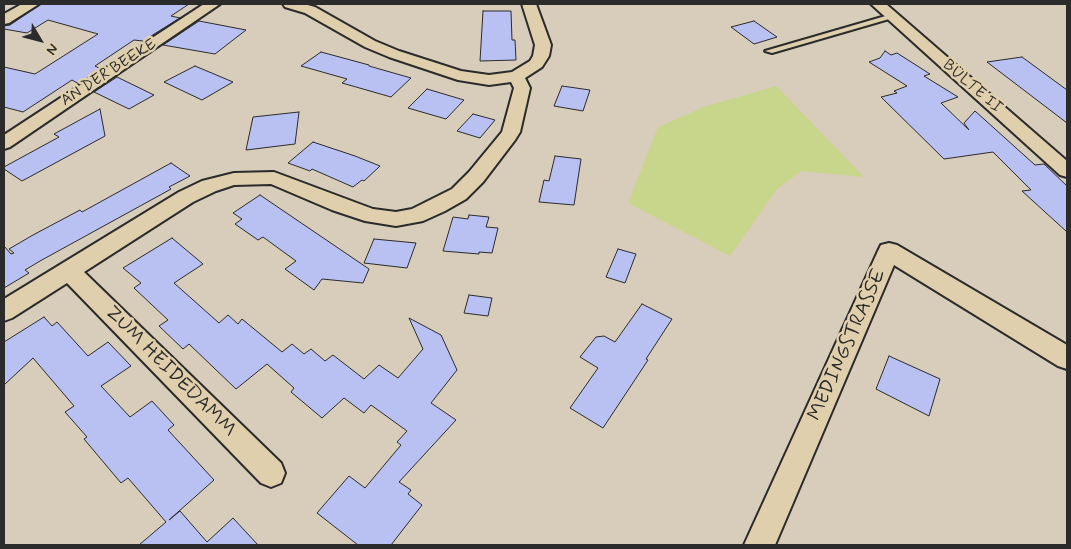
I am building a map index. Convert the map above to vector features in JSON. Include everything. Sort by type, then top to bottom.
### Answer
[{"type":"street","points":[[4,20],[32,4]]},
{"type":"street","name":"AN DER BEEKE","points":[[4,143],[213,4]]},
{"type":"street","points":[[290,4],[310,10],[370,44],[394,54],[449,72],[489,80],[516,76],[536,64],[543,45],[529,4]]},
{"type":"street","points":[[310,10],[330,4]]},
{"type":"street","name":"BÜLTE II","points":[[878,4],[1067,171]]},
{"type":"street","points":[[4,311],[186,197],[209,186],[234,179],[274,178],[339,205],[372,216],[396,219],[423,213],[459,194],[476,177],[506,140],[511,132],[522,88],[516,76]]},
{"type":"street","name":"MEDINGSTRASSE","points":[[759,545],[890,251],[1067,358]]},
{"type":"street","name":"ZUM HEIDEDAMM","points":[[69,271],[271,473]]},
{"type":"lane","points":[[769,51],[892,17]]},
{"type":"green space","points":[[776,86],[864,177],[801,171],[777,189],[730,256],[628,203],[658,127],[704,107]]},
{"type":"building","points":[[41,4],[189,4],[171,16],[180,18],[143,41],[134,40],[95,66],[101,69],[79,84],[72,80],[23,112],[4,107],[4,67],[35,74],[98,34],[48,20],[27,33],[4,29],[4,26],[10,25]]},
{"type":"building","points":[[483,11],[511,11],[512,40],[515,40],[516,60],[480,61]]},
{"type":"building","points":[[199,21],[246,30],[215,54],[163,45]]},
{"type":"building","points":[[754,21],[777,37],[754,44],[731,27]]},
{"type":"building","points":[[885,51],[891,55],[897,53],[930,74],[924,76],[958,97],[941,103],[969,130],[964,123],[975,111],[1035,165],[1044,164],[1067,186],[1067,232],[1022,191],[1031,190],[993,152],[944,159],[881,97],[897,93],[894,91],[907,86],[869,62],[880,58]]},
{"type":"building","points":[[321,52],[411,78],[391,97],[342,83],[347,79],[301,66]]},
{"type":"building","points":[[1022,57],[1067,90],[1067,123],[987,62]]},
{"type":"building","points":[[195,66],[233,82],[202,100],[164,82]]},
{"type":"building","points":[[117,77],[154,95],[129,109],[94,92]]},
{"type":"building","points":[[562,86],[590,90],[583,111],[554,106]]},
{"type":"building","points":[[427,89],[464,100],[446,119],[408,108]]},
{"type":"building","points":[[100,109],[105,136],[22,181],[4,169],[4,167],[59,137],[54,134]]},
{"type":"building","points":[[299,112],[295,144],[246,150],[253,117]]},
{"type":"building","points":[[473,114],[495,120],[480,138],[457,131]]},
{"type":"building","points":[[313,142],[380,166],[364,181],[362,180],[353,187],[312,169],[310,171],[288,163]]},
{"type":"building","points":[[555,156],[581,159],[574,205],[539,202],[544,180],[549,181]]},
{"type":"building","points":[[171,163],[190,176],[169,187],[171,189],[25,270],[29,273],[4,288],[4,246],[11,254],[14,253],[9,249],[80,210],[82,212]]},
{"type":"building","points":[[260,195],[369,269],[363,283],[322,279],[314,290],[285,269],[296,261],[263,237],[258,240],[235,224],[242,219],[233,213]]},
{"type":"building","points":[[469,215],[489,217],[486,227],[498,228],[492,253],[479,252],[479,254],[443,251],[453,217],[468,219]]},
{"type":"building","points":[[172,238],[203,264],[174,283],[219,323],[228,315],[238,324],[242,319],[282,352],[292,344],[304,354],[311,349],[325,361],[333,355],[364,379],[379,365],[398,378],[423,349],[409,318],[441,335],[457,370],[431,403],[456,420],[399,482],[411,490],[408,494],[422,505],[391,545],[358,545],[317,513],[349,476],[365,488],[401,445],[397,442],[407,431],[371,405],[364,413],[344,398],[322,418],[291,392],[294,388],[267,364],[236,389],[189,344],[183,349],[159,326],[168,320],[134,288],[141,283],[123,268]]},
{"type":"building","points":[[374,239],[416,243],[407,268],[364,263]]},
{"type":"building","points":[[618,249],[636,254],[625,283],[606,277]]},
{"type":"building","points":[[469,295],[492,298],[488,316],[464,313]]},
{"type":"building","points":[[642,304],[672,319],[646,359],[648,360],[603,428],[570,408],[598,368],[580,357],[596,337],[604,336],[615,342]]},
{"type":"building","points":[[44,317],[52,326],[57,322],[88,356],[108,342],[131,366],[101,386],[130,417],[152,401],[174,425],[168,430],[214,480],[169,520],[180,511],[207,542],[233,518],[258,545],[139,545],[166,522],[128,478],[121,483],[84,439],[87,437],[65,412],[74,406],[33,358],[4,385],[4,342]]},
{"type":"building","points":[[889,356],[940,379],[929,416],[876,389]]}]
